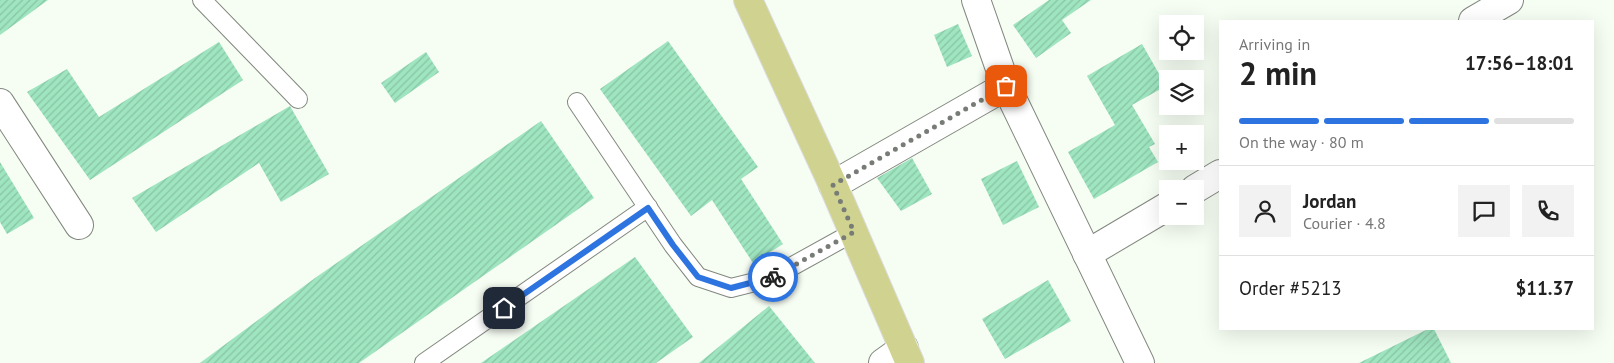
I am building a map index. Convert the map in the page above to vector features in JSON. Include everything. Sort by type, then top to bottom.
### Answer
[{"type":"main road","points":[[748,0],[854,232],[899,358]]},
{"type":"street","points":[[976,0],[1006,86],[1140,363]]},
{"type":"street","points":[[1476,20],[1509,0]]},
{"type":"street","points":[[833,185],[1006,86]]},
{"type":"street","points":[[0,103],[79,225]]},
{"type":"street","points":[[1204,184],[1219,175]]},
{"type":"street","points":[[1087,254],[1159,211]]},
{"type":"lane","points":[[202,0],[298,99]]},
{"type":"lane","points":[[577,102],[673,245],[698,277],[731,288],[771,278],[854,232]]},
{"type":"lane","points":[[424,363],[648,208]]},
{"type":"building","points":[[0,0],[48,0],[0,35]]},
{"type":"building","points":[[1049,0],[1091,0],[1062,20],[1071,33],[1036,58],[1013,25]]},
{"type":"building","points":[[958,24],[972,56],[947,67],[934,35]]},
{"type":"building","points":[[668,41],[758,167],[741,179],[783,244],[753,263],[712,200],[691,216],[600,89]]},
{"type":"building","points":[[219,42],[243,80],[90,180],[27,92],[67,69],[99,117]]},
{"type":"building","points":[[1142,44],[1159,74],[1159,90],[1132,105],[1155,144],[1149,147],[1158,162],[1094,199],[1068,152],[1115,125],[1087,76]]},
{"type":"building","points":[[426,52],[439,72],[395,103],[381,83]]},
{"type":"building","points":[[290,106],[329,174],[281,202],[259,163],[156,232],[132,198]]},
{"type":"building","points":[[541,121],[594,198],[359,363],[200,363],[315,278]]},
{"type":"building","points":[[912,158],[932,194],[901,211],[877,178]]},
{"type":"building","points":[[1017,161],[1039,207],[1003,225],[981,179]]},
{"type":"building","points":[[0,162],[34,218],[7,234],[0,222]]},
{"type":"building","points":[[635,257],[693,337],[656,363],[481,363]]},
{"type":"building","points":[[1048,280],[1071,321],[1005,359],[982,319]]},
{"type":"building","points":[[769,306],[815,363],[699,363]]},
{"type":"building","points":[[1426,330],[1434,330],[1451,363],[1359,363]]},
{"type":"way so far","points":[[773,277],[854,232],[833,185],[1006,86]]},
{"type":"route","points":[[504,308],[648,208],[698,277],[731,288],[773,277]]}]
